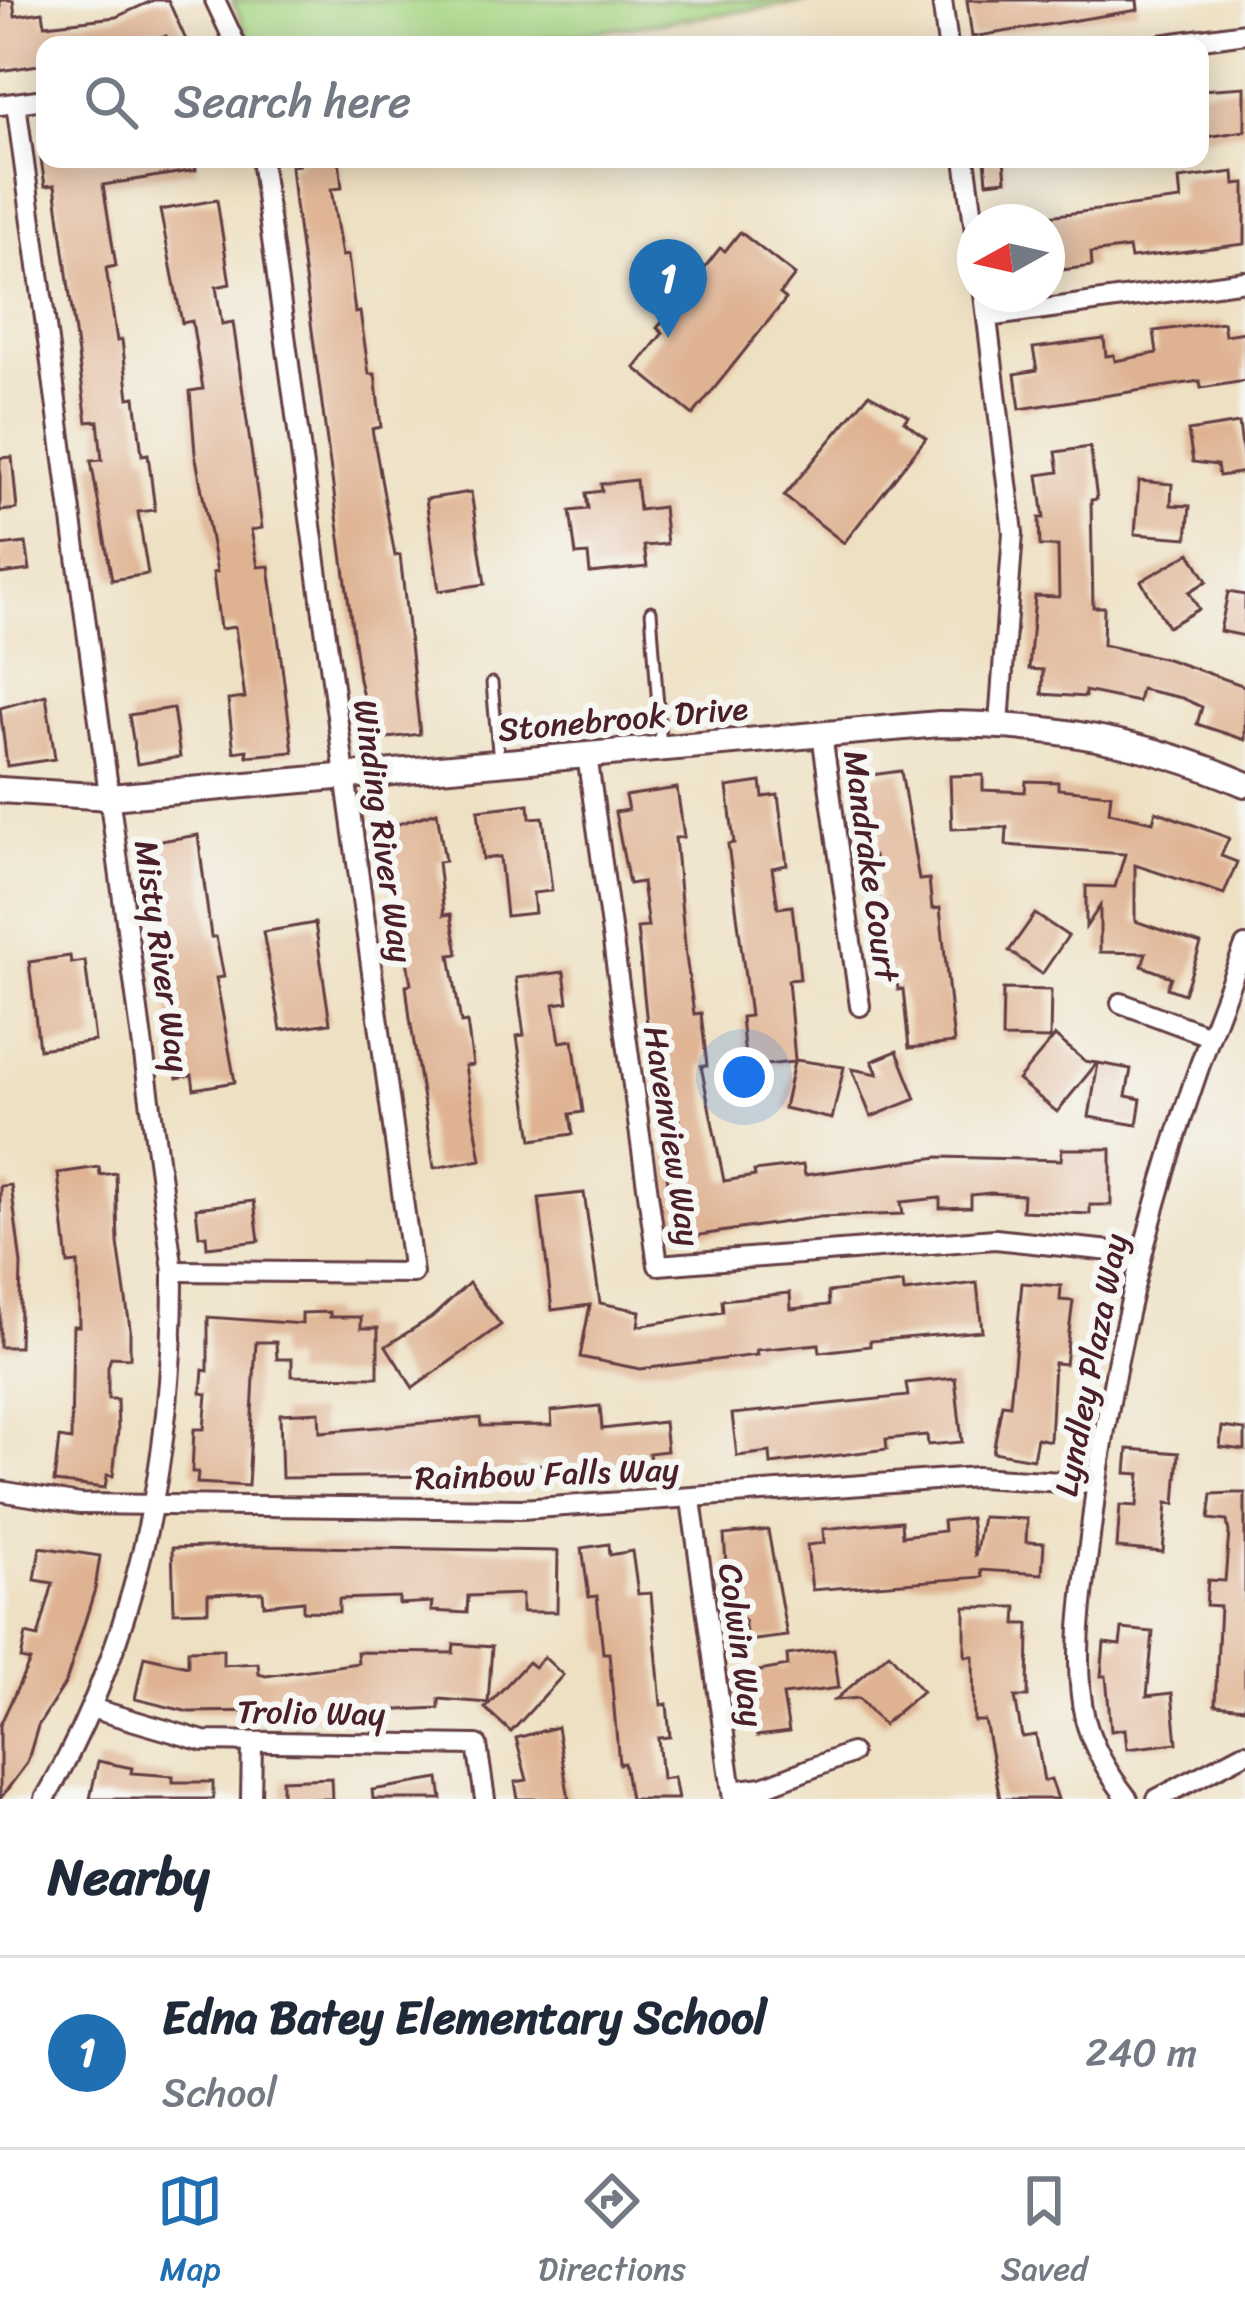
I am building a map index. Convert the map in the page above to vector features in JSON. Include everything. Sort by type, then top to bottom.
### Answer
[{"type":"street","points":[[215,0],[232,36]]},
{"type":"street","points":[[942,0],[947,36]]},
{"type":"street","points":[[1209,38],[1245,33]]},
{"type":"street","name":"Misty River Way","points":[[8,104],[110,797],[173,1270],[173,1336],[153,1506],[136,1589],[94,1709],[46,1799]]},
{"type":"street","name":"Winding River Way","points":[[173,1270],[413,1273],[262,168]]},
{"type":"street","points":[[965,168],[971,204]]},
{"type":"street","points":[[987,317],[1245,280]]},
{"type":"street","points":[[986,312],[1013,533],[999,724]]},
{"type":"street","name":"Stonebrook Drive","points":[[0,790],[110,797],[822,734],[999,724],[1111,739],[1245,784]]},
{"type":"street","name":"Mandrake Court","points":[[822,734],[860,1006]]},
{"type":"street","name":"Havenview Way","points":[[587,755],[658,1265],[995,1239],[1140,1254]]},
{"type":"street","name":"Lyndley Plaza Way","points":[[1128,1799],[1097,1751],[1080,1688],[1096,1484],[1140,1254],[1209,1036],[1245,946]]},
{"type":"street","points":[[1121,1003],[1209,1036]]},
{"type":"street","name":"Rainbow Falls Way","points":[[0,1491],[80,1504],[522,1509],[977,1477],[1096,1484]]},
{"type":"street","name":"Colwin Way","points":[[691,1500],[732,1795]]},
{"type":"street","name":"Trolio Way","points":[[94,1709],[168,1735],[251,1743],[477,1744],[484,1799]]},
{"type":"street","points":[[251,1743],[251,1799]]},
{"type":"street","points":[[1156,1799],[1245,1753]]},
{"type":"street","points":[[732,1795],[851,1754]]},
{"type":"lane","points":[[651,611],[661,748]]},
{"type":"lane","points":[[492,683],[499,763]]},
{"type":"green space","points":[[232,0],[820,0],[564,36],[248,36]]},
{"type":"building","points":[[0,0],[13,0],[15,16],[43,12],[45,25],[116,17],[154,0],[168,0],[184,36],[36,36],[36,65],[0,71]]},
{"type":"building","points":[[967,0],[1137,0],[1138,10],[972,36]]},
{"type":"building","points":[[1245,87],[1245,131],[1209,137],[1209,89]]},
{"type":"building","points":[[42,168],[196,168],[103,185],[116,266],[106,268],[117,341],[122,340],[129,398],[135,397],[142,455],[148,454],[155,510],[138,512],[148,574],[112,580],[91,461],[102,460],[98,421],[87,422],[55,185],[45,186]]},
{"type":"building","points":[[291,168],[340,168],[342,188],[331,189],[342,256],[348,255],[355,313],[360,312],[369,374],[375,374],[381,427],[372,429],[395,556],[400,555],[420,734],[380,739],[375,704],[365,706]]},
{"type":"building","points":[[986,168],[1005,168],[1006,180],[987,182]]},
{"type":"building","points":[[1234,172],[1235,184],[1245,183],[1245,244],[1131,258],[1129,248],[1091,253],[1092,266],[1065,270],[1065,214],[1181,200],[1179,179]]},
{"type":"building","points":[[217,200],[230,284],[216,287],[222,324],[233,322],[262,528],[251,530],[258,567],[269,566],[293,752],[247,756],[247,750],[234,752],[228,700],[245,698],[235,627],[220,629],[213,573],[217,572],[195,453],[190,391],[203,389],[192,321],[182,323],[160,210]]},
{"type":"building","points":[[740,232],[795,275],[780,294],[786,299],[693,415],[635,368],[663,333],[657,328],[720,248],[725,251]]},
{"type":"building","points":[[1223,322],[1225,335],[1245,332],[1245,381],[1201,388],[1200,381],[1020,409],[1015,374],[1037,370],[1033,348],[1104,339],[1106,356],[1114,355],[1115,361],[1157,353],[1154,331]]},
{"type":"building","points":[[869,394],[909,416],[904,421],[926,438],[844,543],[784,496]]},
{"type":"building","points":[[1239,423],[1245,472],[1219,476],[1217,465],[1193,462],[1188,431]]},
{"type":"building","points":[[1090,447],[1097,499],[1091,500],[1093,607],[1104,607],[1103,645],[1167,659],[1245,686],[1245,740],[1197,724],[1202,707],[1182,698],[1141,689],[1138,702],[1085,691],[1085,697],[1042,694],[1043,670],[1029,669],[1035,596],[1059,597],[1058,546],[1040,546],[1039,518],[1044,518],[1038,475],[1059,472],[1056,452]]},
{"type":"building","points":[[12,457],[17,509],[0,511],[0,458]]},
{"type":"building","points":[[636,480],[639,510],[663,507],[667,544],[644,546],[647,567],[590,573],[588,554],[576,555],[570,511],[588,509],[586,493],[602,491],[601,484]]},
{"type":"building","points":[[1139,481],[1172,484],[1171,505],[1190,506],[1187,538],[1135,534]]},
{"type":"building","points":[[471,492],[485,584],[439,591],[426,499]]},
{"type":"building","points":[[26,543],[30,570],[0,574],[0,546]]},
{"type":"building","points":[[1190,553],[1207,581],[1189,592],[1199,609],[1168,627],[1141,581]]},
{"type":"building","points":[[1228,592],[1245,595],[1245,636],[1220,631]]},
{"type":"building","points":[[46,695],[55,759],[7,766],[0,708]]},
{"type":"building","points":[[173,708],[180,757],[137,764],[129,715]]},
{"type":"building","points":[[901,771],[919,880],[929,879],[932,909],[940,908],[954,1043],[909,1048],[903,989],[898,990],[896,971],[883,973],[878,934],[872,935],[868,902],[879,901],[874,856],[863,858],[856,777]]},
{"type":"building","points":[[983,775],[983,790],[1025,792],[1026,781],[1058,782],[1058,789],[1111,794],[1109,812],[1153,822],[1156,811],[1229,838],[1221,856],[1237,862],[1224,894],[1135,865],[1135,921],[1201,944],[1184,994],[1167,988],[1171,977],[1142,966],[1146,953],[1100,952],[1100,906],[1086,927],[1086,886],[1115,887],[1125,854],[1006,845],[1007,827],[952,829],[950,776]]},
{"type":"building","points":[[761,782],[763,797],[778,795],[787,865],[772,868],[778,908],[792,906],[796,939],[800,979],[788,980],[795,1060],[844,1067],[832,1119],[784,1108],[794,1062],[746,1067],[741,1017],[750,1016],[728,844],[734,843],[727,787]]},
{"type":"building","points":[[677,788],[684,837],[675,838],[686,956],[694,1014],[701,1013],[707,1066],[701,1066],[724,1181],[755,1176],[754,1171],[803,1165],[805,1175],[939,1157],[1061,1160],[1062,1149],[1111,1149],[1111,1205],[1090,1205],[1090,1214],[1022,1211],[1023,1195],[990,1193],[971,1195],[971,1207],[940,1208],[940,1198],[901,1202],[903,1214],[819,1217],[687,1237],[684,1218],[673,1220],[668,1190],[666,1149],[683,1146],[677,1109],[663,1112],[656,1071],[652,1072],[637,928],[648,927],[642,882],[629,884],[615,812],[628,810],[625,796]]},
{"type":"building","points":[[529,804],[530,818],[543,817],[552,891],[533,893],[535,913],[506,916],[500,857],[483,859],[478,810]]},
{"type":"building","points":[[437,812],[445,861],[438,862],[444,915],[451,914],[458,954],[450,955],[461,1023],[467,1022],[473,1065],[465,1066],[481,1160],[434,1168],[410,1018],[406,985],[411,984],[405,948],[398,949],[394,923],[398,922],[385,828]]},
{"type":"building","points":[[198,835],[211,937],[216,937],[224,977],[216,978],[235,1082],[194,1089],[192,1075],[177,1078],[148,843]]},
{"type":"building","points":[[1035,914],[1068,936],[1042,974],[1009,951]]},
{"type":"building","points":[[315,923],[330,1023],[281,1030],[263,932]]},
{"type":"building","points":[[70,956],[71,963],[85,961],[95,1041],[39,1049],[29,962]]},
{"type":"building","points":[[564,972],[568,1002],[554,1004],[560,1042],[573,1040],[583,1112],[570,1114],[573,1134],[532,1140],[517,1036],[524,1035],[516,978]]},
{"type":"building","points":[[1003,989],[1051,990],[1050,1039],[1002,1038]]},
{"type":"building","points":[[1055,1036],[1085,1061],[1097,1063],[1057,1112],[1018,1080]]},
{"type":"building","points":[[897,1051],[916,1099],[871,1117],[852,1069],[878,1074],[872,1061]]},
{"type":"building","points":[[1098,1063],[1131,1069],[1126,1096],[1141,1099],[1137,1125],[1089,1117]]},
{"type":"building","points":[[99,1167],[100,1175],[116,1173],[118,1243],[130,1328],[130,1358],[111,1357],[108,1367],[108,1399],[117,1399],[118,1431],[113,1476],[107,1475],[105,1488],[54,1482],[59,1438],[71,1440],[73,1326],[79,1326],[78,1263],[68,1264],[58,1173]]},
{"type":"building","points":[[11,1185],[21,1264],[19,1347],[0,1347],[0,1186]]},
{"type":"building","points":[[584,1193],[600,1303],[640,1311],[638,1326],[723,1312],[722,1300],[790,1293],[791,1309],[829,1305],[828,1292],[903,1283],[904,1292],[977,1283],[982,1331],[870,1341],[870,1346],[820,1352],[819,1344],[756,1350],[757,1355],[640,1369],[580,1357],[590,1305],[552,1310],[539,1198]]},
{"type":"building","points":[[254,1201],[259,1241],[207,1247],[206,1235],[199,1236],[196,1208]]},
{"type":"building","points":[[469,1283],[501,1325],[413,1388],[386,1346],[432,1317]]},
{"type":"building","points":[[1022,1283],[1061,1286],[1060,1300],[1073,1301],[1065,1364],[1054,1363],[1050,1441],[1037,1438],[1033,1459],[993,1452],[1002,1404],[1010,1405]]},
{"type":"building","points":[[330,1312],[330,1317],[361,1317],[361,1328],[378,1328],[378,1377],[292,1376],[292,1359],[277,1359],[276,1342],[256,1342],[248,1486],[197,1483],[198,1472],[192,1472],[194,1429],[204,1429],[207,1394],[201,1393],[203,1370],[208,1371],[208,1317],[302,1324],[302,1313]]},
{"type":"building","points":[[955,1378],[962,1442],[928,1445],[927,1435],[886,1439],[887,1449],[771,1464],[770,1452],[737,1456],[732,1414],[908,1396],[906,1383]]},
{"type":"building","points":[[600,1406],[602,1429],[664,1422],[667,1451],[649,1453],[651,1469],[574,1475],[573,1465],[521,1464],[521,1475],[282,1478],[280,1414],[319,1412],[320,1432],[480,1418],[481,1426],[552,1425],[551,1411]]},
{"type":"building","points":[[1222,1427],[1245,1430],[1245,1450],[1220,1447]]},
{"type":"building","points":[[1128,1449],[1179,1453],[1175,1504],[1167,1503],[1163,1552],[1117,1548],[1120,1505],[1137,1506],[1140,1474],[1126,1473]]},
{"type":"building","points":[[1245,1493],[1245,1708],[1215,1705],[1220,1606],[1206,1605],[1208,1580],[1225,1581],[1229,1532],[1227,1521],[1209,1519],[1212,1494]]},
{"type":"building","points":[[982,1517],[1027,1519],[1026,1542],[1044,1543],[1042,1574],[981,1570],[982,1577],[812,1590],[807,1545],[824,1543],[823,1529],[901,1521],[902,1536],[944,1531],[943,1521],[970,1518],[975,1557]]},
{"type":"building","points":[[768,1530],[787,1636],[747,1641],[744,1619],[730,1620],[724,1535]]},
{"type":"building","points":[[609,1544],[610,1555],[632,1551],[638,1594],[651,1593],[661,1705],[667,1704],[670,1737],[658,1738],[662,1779],[674,1777],[678,1799],[630,1799],[624,1763],[619,1764],[609,1653],[603,1653],[597,1596],[589,1597],[582,1548]]},
{"type":"building","points":[[40,1547],[100,1556],[95,1589],[66,1682],[38,1726],[27,1763],[0,1799],[0,1725],[30,1661],[21,1659],[26,1634],[38,1637],[53,1583],[35,1580]]},
{"type":"building","points":[[172,1548],[558,1551],[557,1612],[522,1612],[522,1594],[468,1596],[467,1613],[431,1611],[432,1602],[399,1604],[399,1597],[339,1599],[339,1612],[303,1611],[303,1601],[264,1605],[263,1592],[208,1594],[208,1611],[174,1612]]},
{"type":"building","points":[[965,1607],[1017,1607],[1016,1624],[1029,1624],[1028,1697],[1015,1697],[1022,1737],[1036,1735],[1044,1781],[1051,1779],[1058,1799],[1000,1799],[985,1721],[974,1721],[973,1656],[965,1656]]},
{"type":"building","points":[[1122,1629],[1153,1632],[1147,1696],[1172,1693],[1177,1743],[1127,1749],[1125,1729],[1111,1731],[1106,1676],[1101,1676],[1104,1643],[1120,1645]]},
{"type":"building","points":[[454,1644],[492,1647],[488,1703],[439,1699],[439,1708],[277,1716],[276,1711],[189,1712],[135,1699],[144,1656],[188,1666],[188,1650],[223,1649],[223,1665],[258,1663],[259,1674],[266,1676],[358,1663],[357,1652],[453,1653]]},
{"type":"building","points":[[834,1649],[839,1688],[783,1695],[789,1732],[757,1736],[755,1724],[738,1727],[730,1676],[788,1666],[787,1655]]},
{"type":"building","points":[[889,1653],[922,1691],[883,1725],[859,1698],[835,1700]]},
{"type":"building","points":[[544,1657],[563,1675],[511,1732],[485,1708],[528,1662],[534,1667]]},
{"type":"building","points":[[557,1727],[569,1799],[518,1799],[515,1782],[527,1780],[516,1738]]},
{"type":"building","points":[[98,1761],[132,1768],[131,1773],[173,1776],[173,1782],[213,1782],[213,1799],[90,1799]]},
{"type":"building","points":[[331,1778],[332,1799],[282,1799],[282,1780]]},
{"type":"building","points":[[439,1779],[442,1799],[373,1799],[372,1790]]},
{"type":"place","name":"Edna Batey Elementary School","points":[[668,338]]}]
